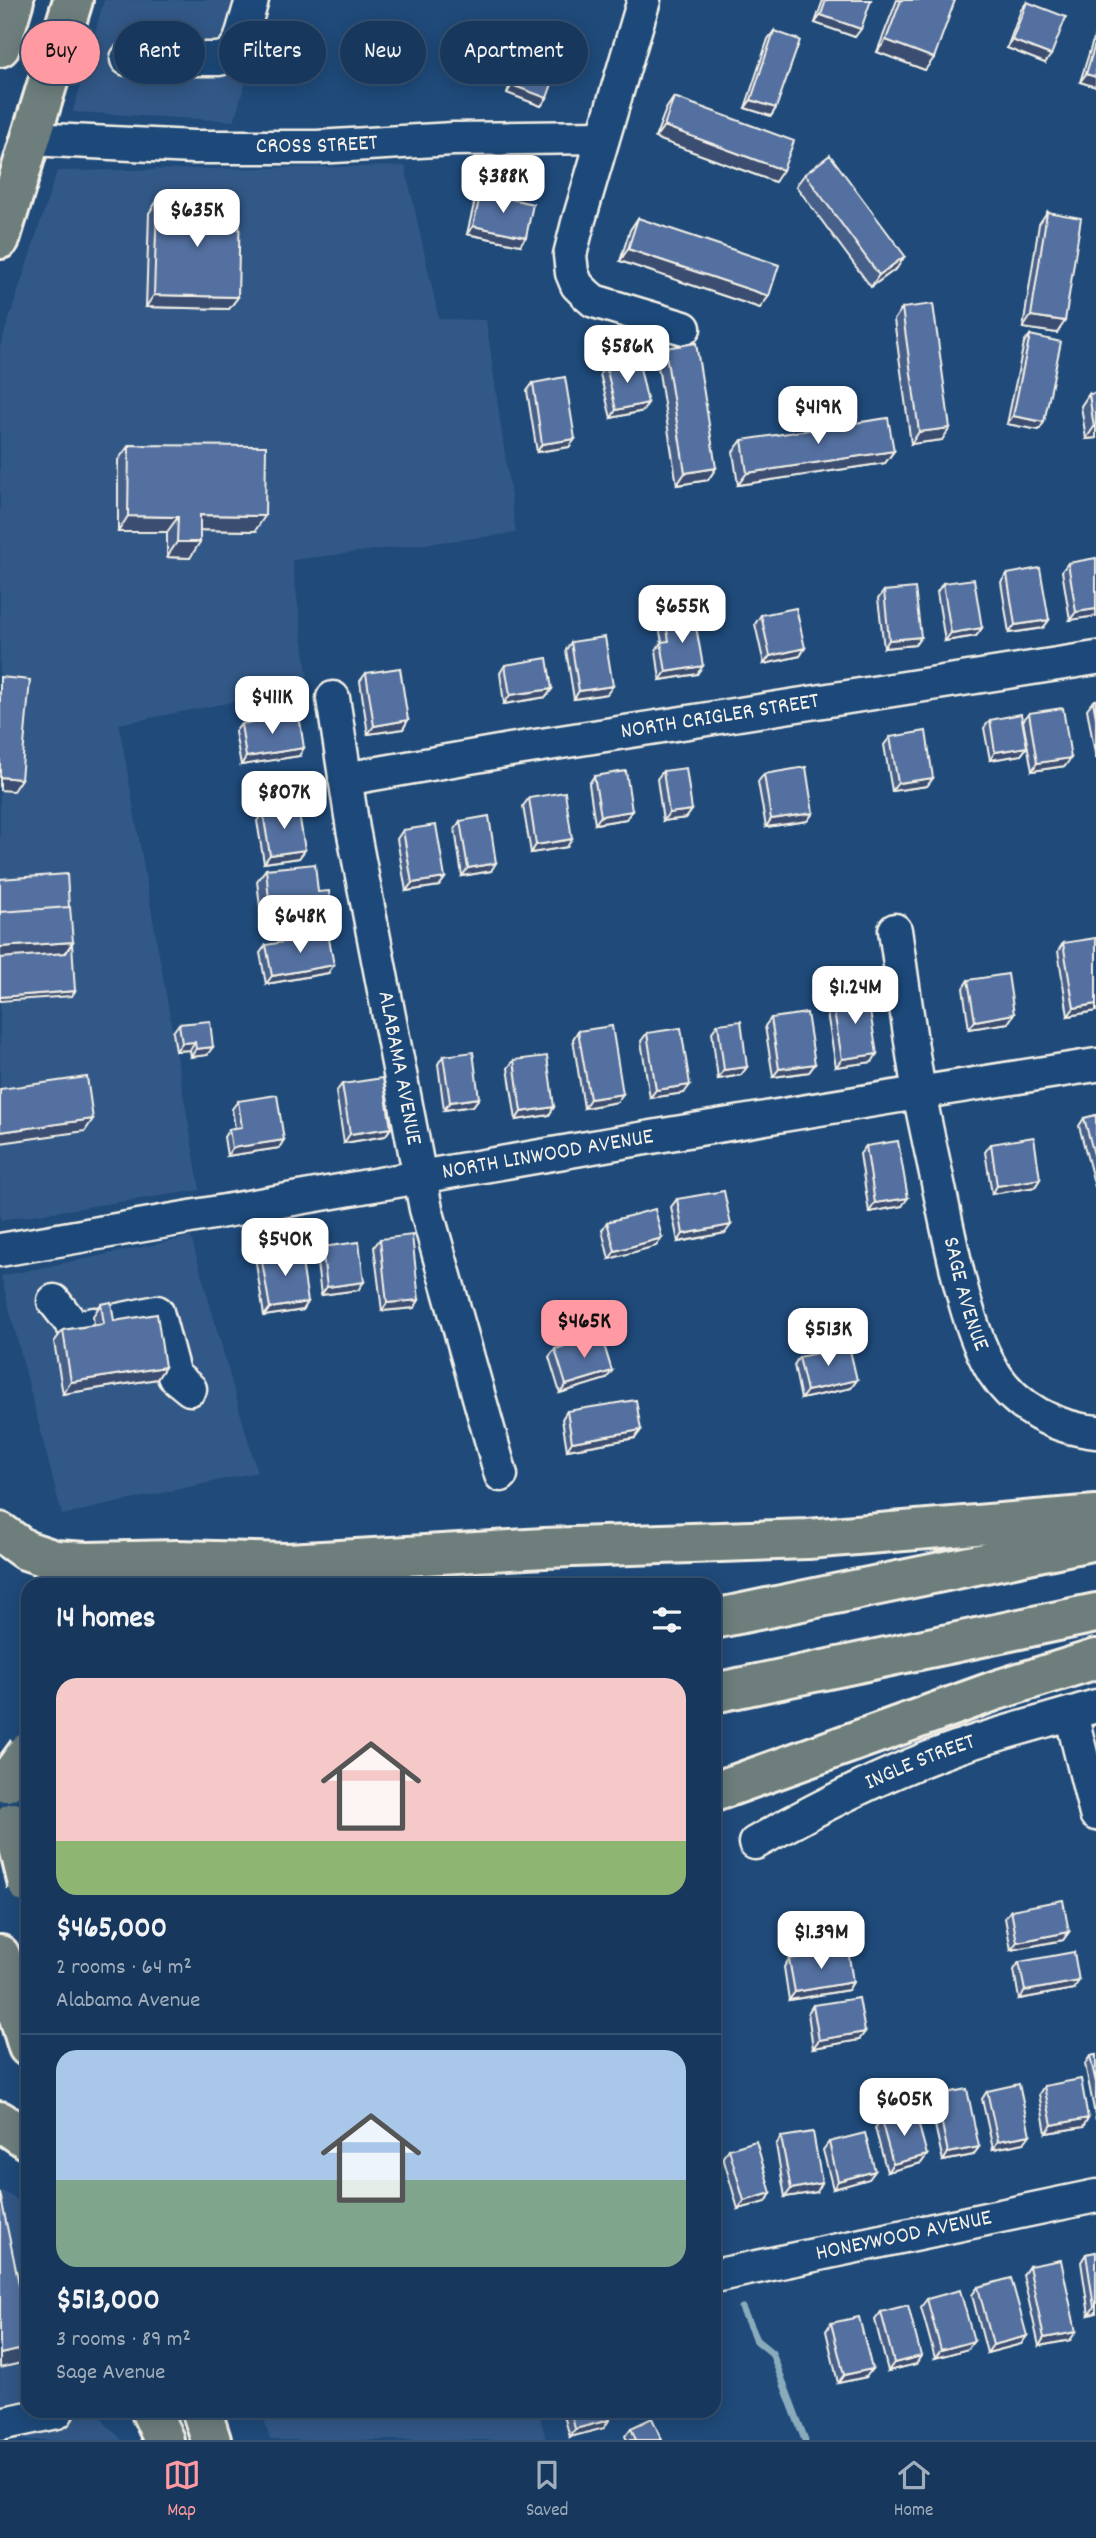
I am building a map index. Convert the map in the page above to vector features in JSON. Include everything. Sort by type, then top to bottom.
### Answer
[{"type":"highway","points":[[0,47],[14,0]]},
{"type":"highway","points":[[0,239],[73,0]]},
{"type":"highway","points":[[0,1532],[25,1550],[55,1560],[288,1563],[544,1548],[808,1539],[1096,1515]]},
{"type":"highway","points":[[721,1618],[1096,1539]]},
{"type":"highway","points":[[232,1578],[288,1563]]},
{"type":"highway","points":[[721,1692],[1096,1614]]},
{"type":"highway","points":[[721,1789],[998,1690],[1096,1659]]},
{"type":"highway","points":[[12,1796],[21,1846]]},
{"type":"highway","points":[[0,1955],[21,2024]]},
{"type":"highway","points":[[0,2120],[21,2135]]},
{"type":"highway","points":[[154,2418],[164,2440]]},
{"type":"highway","points":[[204,2418],[211,2440]]},
{"type":"street","points":[[205,59],[219,59],[230,55],[240,41],[252,0]]},
{"type":"street","points":[[644,0],[602,136],[570,255],[572,273],[577,285],[594,301],[684,328]]},
{"type":"street","name":"CROSS STREET","points":[[30,139],[193,147],[317,147],[453,139],[602,136]]},
{"type":"street","name":"NORTH CRIGLER STREET","points":[[345,779],[510,750],[1096,658]]},
{"type":"street","name":"ALABAMA AVENUE","points":[[332,698],[426,1209],[501,1475]]},
{"type":"street","name":"SAGE AVENUE","points":[[895,930],[919,1092],[956,1265],[981,1348],[995,1374],[1023,1404],[1039,1416],[1062,1426],[1096,1432]]},
{"type":"street","name":"NORTH LINWOOD AVENUE","points":[[0,1250],[419,1176],[1096,1065]]},
{"type":"street","points":[[54,1301],[75,1328],[157,1312],[174,1376],[190,1389]]},
{"type":"street","points":[[1083,1710],[1096,1814]]},
{"type":"street","name":"INGLE STREET","points":[[754,1843],[883,1777],[957,1748],[1083,1710]]},
{"type":"street","name":"HONEYWOOD AVENUE","points":[[721,2275],[1096,2196]]},
{"type":"street","points":[[0,2424],[28,2418]]},
{"type":"shaded area","points":[[104,0],[270,0],[264,21],[219,21],[219,84],[245,84],[234,121],[73,112],[81,84],[100,84],[98,21]]},
{"type":"shaded area","points":[[405,166],[439,319],[486,320],[516,533],[292,560],[309,687],[119,724],[200,1190],[0,1220],[0,347],[57,171]]},
{"type":"shaded area","points":[[191,1237],[257,1472],[62,1515],[1,1276]]},
{"type":"shaded area","points":[[0,2190],[21,2202],[21,2418],[102,2418],[122,2440],[0,2440]]},
{"type":"shaded area","points":[[264,2418],[540,2418],[546,2440],[270,2440]]},
{"type":"building","points":[[826,0],[871,0],[861,29],[821,15]]},
{"type":"building","points":[[901,0],[955,0],[934,58],[886,40]]},
{"type":"building","points":[[1027,2],[1066,17],[1051,55],[1012,40]]},
{"type":"building","points":[[774,31],[800,40],[776,108],[751,100]]},
{"type":"building","points":[[1096,41],[1096,77],[1086,74]]},
{"type":"building","points":[[512,84],[552,84],[547,98]]},
{"type":"building","points":[[674,97],[794,141],[783,170],[664,126]]},
{"type":"building","points":[[830,155],[905,256],[879,275],[805,174]]},
{"type":"building","points":[[481,192],[533,204],[526,237],[473,226]]},
{"type":"building","points":[[157,201],[240,203],[238,297],[154,295]]},
{"type":"building","points":[[1047,212],[1081,218],[1065,321],[1031,316]]},
{"type":"building","points":[[638,218],[779,265],[769,296],[628,249]]},
{"type":"building","points":[[933,304],[950,428],[919,432],[902,308]]},
{"type":"building","points":[[1030,335],[1061,342],[1044,422],[1013,416]]},
{"type":"building","points":[[696,343],[716,468],[685,473],[665,348]]},
{"type":"building","points":[[638,359],[648,403],[616,410],[606,366]]},
{"type":"building","points":[[565,377],[575,439],[542,444],[533,383]]},
{"type":"building","points":[[1096,393],[1096,427],[1094,427],[1089,394]]},
{"type":"building","points":[[888,418],[894,451],[747,473],[742,440]]},
{"type":"building","points":[[129,445],[266,446],[265,516],[200,515],[200,542],[177,542],[178,517],[128,516]]},
{"type":"building","points":[[1096,558],[1096,609],[1076,612],[1068,563]]},
{"type":"building","points":[[1040,568],[1049,620],[1015,625],[1007,574]]},
{"type":"building","points":[[974,579],[982,628],[951,633],[943,583]]},
{"type":"building","points":[[915,588],[921,637],[889,640],[884,591]]},
{"type":"building","points":[[796,608],[805,648],[770,656],[761,615]]},
{"type":"building","points":[[694,615],[703,666],[666,672],[661,642],[669,641],[665,619]]},
{"type":"building","points":[[605,637],[613,686],[579,691],[571,642]]},
{"type":"building","points":[[547,658],[552,689],[510,695],[505,665]]},
{"type":"building","points":[[400,668],[408,720],[374,726],[366,673]]},
{"type":"building","points":[[0,677],[30,680],[21,779],[0,777]]},
{"type":"building","points":[[1063,708],[1071,758],[1037,763],[1029,713]]},
{"type":"building","points":[[1021,714],[1027,747],[995,752],[990,720]]},
{"type":"building","points":[[299,715],[304,748],[246,757],[241,724]]},
{"type":"building","points":[[926,731],[933,778],[898,783],[890,737]]},
{"type":"building","points":[[806,767],[813,813],[771,819],[764,774]]},
{"type":"building","points":[[686,768],[692,810],[669,813],[663,771]]},
{"type":"building","points":[[626,771],[632,811],[601,816],[594,776]]},
{"type":"building","points":[[565,792],[572,839],[536,845],[529,798]]},
{"type":"building","points":[[298,807],[305,850],[270,855],[263,813]]},
{"type":"building","points":[[489,816],[496,863],[468,868],[460,821]]},
{"type":"building","points":[[436,825],[445,878],[412,883],[403,830]]},
{"type":"building","points":[[315,864],[318,892],[329,891],[331,914],[271,921],[266,869]]},
{"type":"building","points":[[67,874],[69,907],[0,912],[0,879]]},
{"type":"building","points":[[70,907],[73,942],[0,947],[0,912]]},
{"type":"building","points":[[328,934],[334,965],[272,976],[266,945]]},
{"type":"building","points":[[1096,938],[1096,1004],[1074,1008],[1063,943]]},
{"type":"building","points":[[72,943],[75,991],[0,997],[0,958],[66,953]]},
{"type":"building","points":[[1008,974],[1014,1014],[975,1021],[968,980]]},
{"type":"building","points":[[867,993],[877,1054],[842,1059],[832,999]]},
{"type":"building","points":[[807,1013],[815,1064],[779,1069],[771,1018]]},
{"type":"building","points":[[210,1021],[213,1047],[196,1049],[195,1042],[182,1043],[179,1024]]},
{"type":"building","points":[[741,1021],[747,1067],[724,1070],[718,1024]]},
{"type":"building","points":[[612,1026],[623,1094],[590,1099],[578,1031]]},
{"type":"building","points":[[681,1028],[690,1085],[656,1090],[647,1033]]},
{"type":"building","points":[[473,1052],[479,1098],[450,1102],[443,1056]]},
{"type":"building","points":[[547,1056],[554,1107],[521,1112],[514,1060]]},
{"type":"building","points":[[87,1077],[93,1119],[0,1132],[0,1089]]},
{"type":"building","points":[[383,1078],[391,1128],[350,1134],[342,1084]]},
{"type":"building","points":[[277,1095],[284,1140],[232,1148],[229,1129],[242,1127],[238,1101]]},
{"type":"building","points":[[1096,1115],[1096,1162],[1084,1118]]},
{"type":"building","points":[[1034,1137],[1040,1179],[997,1186],[991,1144]]},
{"type":"building","points":[[898,1141],[908,1198],[875,1203],[866,1146]]},
{"type":"building","points":[[724,1191],[731,1225],[683,1234],[677,1199]]},
{"type":"building","points":[[655,1209],[662,1238],[615,1251],[607,1222]]},
{"type":"building","points":[[412,1235],[419,1300],[387,1303],[380,1239]]},
{"type":"building","points":[[359,1242],[364,1282],[327,1287],[322,1247]]},
{"type":"building","points":[[300,1249],[308,1302],[270,1308],[261,1255]]},
{"type":"building","points":[[111,1302],[114,1321],[157,1314],[165,1367],[71,1382],[63,1330],[104,1324],[101,1304]]},
{"type":"building","points":[[601,1335],[612,1371],[566,1385],[555,1349]]},
{"type":"building","points":[[849,1346],[857,1380],[807,1391],[799,1357]]},
{"type":"building","points":[[636,1400],[641,1430],[572,1442],[567,1411]]},
{"type":"building","points":[[1063,1900],[1069,1932],[1017,1942],[1011,1910]]},
{"type":"building","points":[[848,1950],[853,1982],[795,1992],[789,1959]]},
{"type":"building","points":[[1074,1952],[1079,1981],[1025,1991],[1019,1962]]},
{"type":"building","points":[[859,1998],[865,2032],[819,2040],[813,2005]]},
{"type":"building","points":[[1096,2055],[1096,2083],[1090,2056]]},
{"type":"building","points":[[1081,2079],[1088,2118],[1052,2125],[1044,2086]]},
{"type":"building","points":[[1019,2084],[1030,2135],[998,2141],[987,2091]]},
{"type":"building","points":[[967,2089],[979,2147],[948,2153],[936,2095]]},
{"type":"building","points":[[915,2111],[927,2155],[893,2164],[881,2120]]},
{"type":"building","points":[[813,2132],[822,2183],[791,2189],[781,2137]]},
{"type":"building","points":[[865,2133],[875,2171],[838,2181],[829,2142]]},
{"type":"building","points":[[756,2141],[771,2193],[744,2201],[729,2149]]},
{"type":"building","points":[[0,2193],[21,2294],[21,2350],[0,2354]]},
{"type":"building","points":[[1096,2252],[1096,2306],[1094,2307],[1086,2254]]},
{"type":"building","points":[[1061,2260],[1076,2332],[1044,2338],[1029,2266]]},
{"type":"building","points":[[1011,2278],[1027,2336],[993,2345],[978,2287]]},
{"type":"building","points":[[960,2290],[974,2341],[941,2350],[927,2299]]},
{"type":"building","points":[[908,2305],[921,2356],[894,2363],[881,2312]]},
{"type":"building","points":[[859,2317],[872,2369],[844,2375],[831,2323]]},
{"type":"building","points":[[572,2418],[608,2418],[609,2420],[575,2429]]},
{"type":"building","points":[[652,2418],[662,2440],[636,2440],[631,2428]]},
{"type":"waterway","points":[[742,2308],[756,2340],[772,2353],[805,2440]]}]
